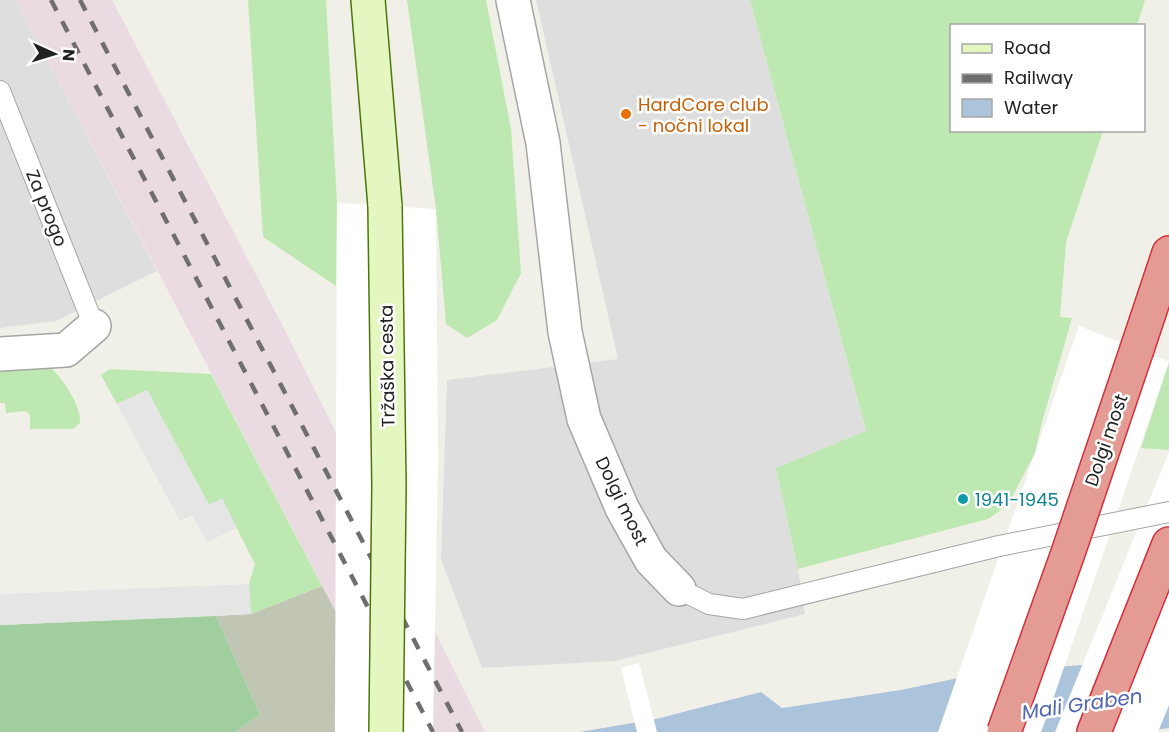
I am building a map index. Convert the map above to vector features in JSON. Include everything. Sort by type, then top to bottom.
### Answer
[{"type":"highway","name":"Dolgi most","points":[[1004,732],[1068,553],[1169,253]]},
{"type":"highway","points":[[1094,732],[1169,544]]},
{"type":"main road","name":"Tržaška cesta","points":[[368,0],[385,206],[389,486],[386,732]]},
{"type":"street","name":"Dolgi most","points":[[513,0],[543,143],[565,332],[584,419],[622,508],[651,560],[679,589]]},
{"type":"street","points":[[0,354],[66,350],[94,326]]},
{"type":"lane","name":"Za progo","points":[[0,91],[94,326]]},
{"type":"lane","name":"Dolgi most","points":[[679,589],[709,604],[743,609],[999,546],[1169,512]]},
{"type":"shaded area","points":[[0,0],[16,0],[157,271],[56,321],[0,328]]},
{"type":"shaded area","points":[[16,0],[112,0],[285,330],[485,732],[408,732],[392,701],[336,612]]},
{"type":"shaded area","points":[[536,0],[750,0],[866,432],[776,468],[798,569],[805,614],[615,661],[482,668],[441,559],[447,380],[618,359]]},
{"type":"shaded area","points":[[147,390],[209,505],[222,498],[237,528],[207,542],[192,515],[180,521],[117,404]]},
{"type":"shaded area","points":[[249,584],[251,614],[0,625],[0,594]]},
{"type":"shaded area","points":[[322,586],[336,612],[335,732],[235,732],[260,715],[216,616],[251,614]]},
{"type":"green space","points":[[248,0],[326,0],[337,203],[336,286],[263,237]]},
{"type":"green space","points":[[407,0],[486,0],[511,129],[521,273],[497,320],[467,338],[446,324],[436,209]]},
{"type":"green space","points":[[750,0],[1145,0],[1137,24],[950,24],[950,132],[1103,132],[1066,242],[1060,317],[1072,318],[1035,453],[1008,505],[988,519],[798,569],[776,468],[866,431]]},
{"type":"green space","points":[[1169,362],[1169,447],[1168,450],[1141,448]]},
{"type":"green space","points":[[48,366],[65,384],[78,409],[80,423],[73,429],[30,429],[30,415],[26,411],[6,413],[5,403],[0,403],[0,368]]},
{"type":"green space","points":[[110,369],[211,374],[322,586],[251,614],[249,584],[255,564],[222,499],[209,505],[147,390],[117,404],[101,375]]},
{"type":"green space","points":[[216,616],[260,715],[235,732],[0,732],[0,625]]},
{"type":"water","name":"Mali Graben","points":[[1169,658],[1169,728],[1141,732],[580,732],[656,719],[761,692],[782,708],[901,690],[982,673]]},
{"type":"pier","points":[[337,203],[436,209],[438,463],[433,732],[335,732]]},
{"type":"pier","points":[[1079,326],[1169,362],[1050,708],[1041,732],[938,732]]},
{"type":"pier","points":[[1169,452],[1169,705],[1158,732],[1055,732]]},
{"type":"pier","points":[[639,663],[657,732],[637,732],[621,668]]},
{"type":"railway","points":[[51,0],[433,732]]},
{"type":"railway","points":[[80,0],[462,732]]},
{"type":"place","name":"HardCore club - nočni lokal","points":[[626,114]]},
{"type":"place","name":"1941-1945","points":[[963,499]]}]
